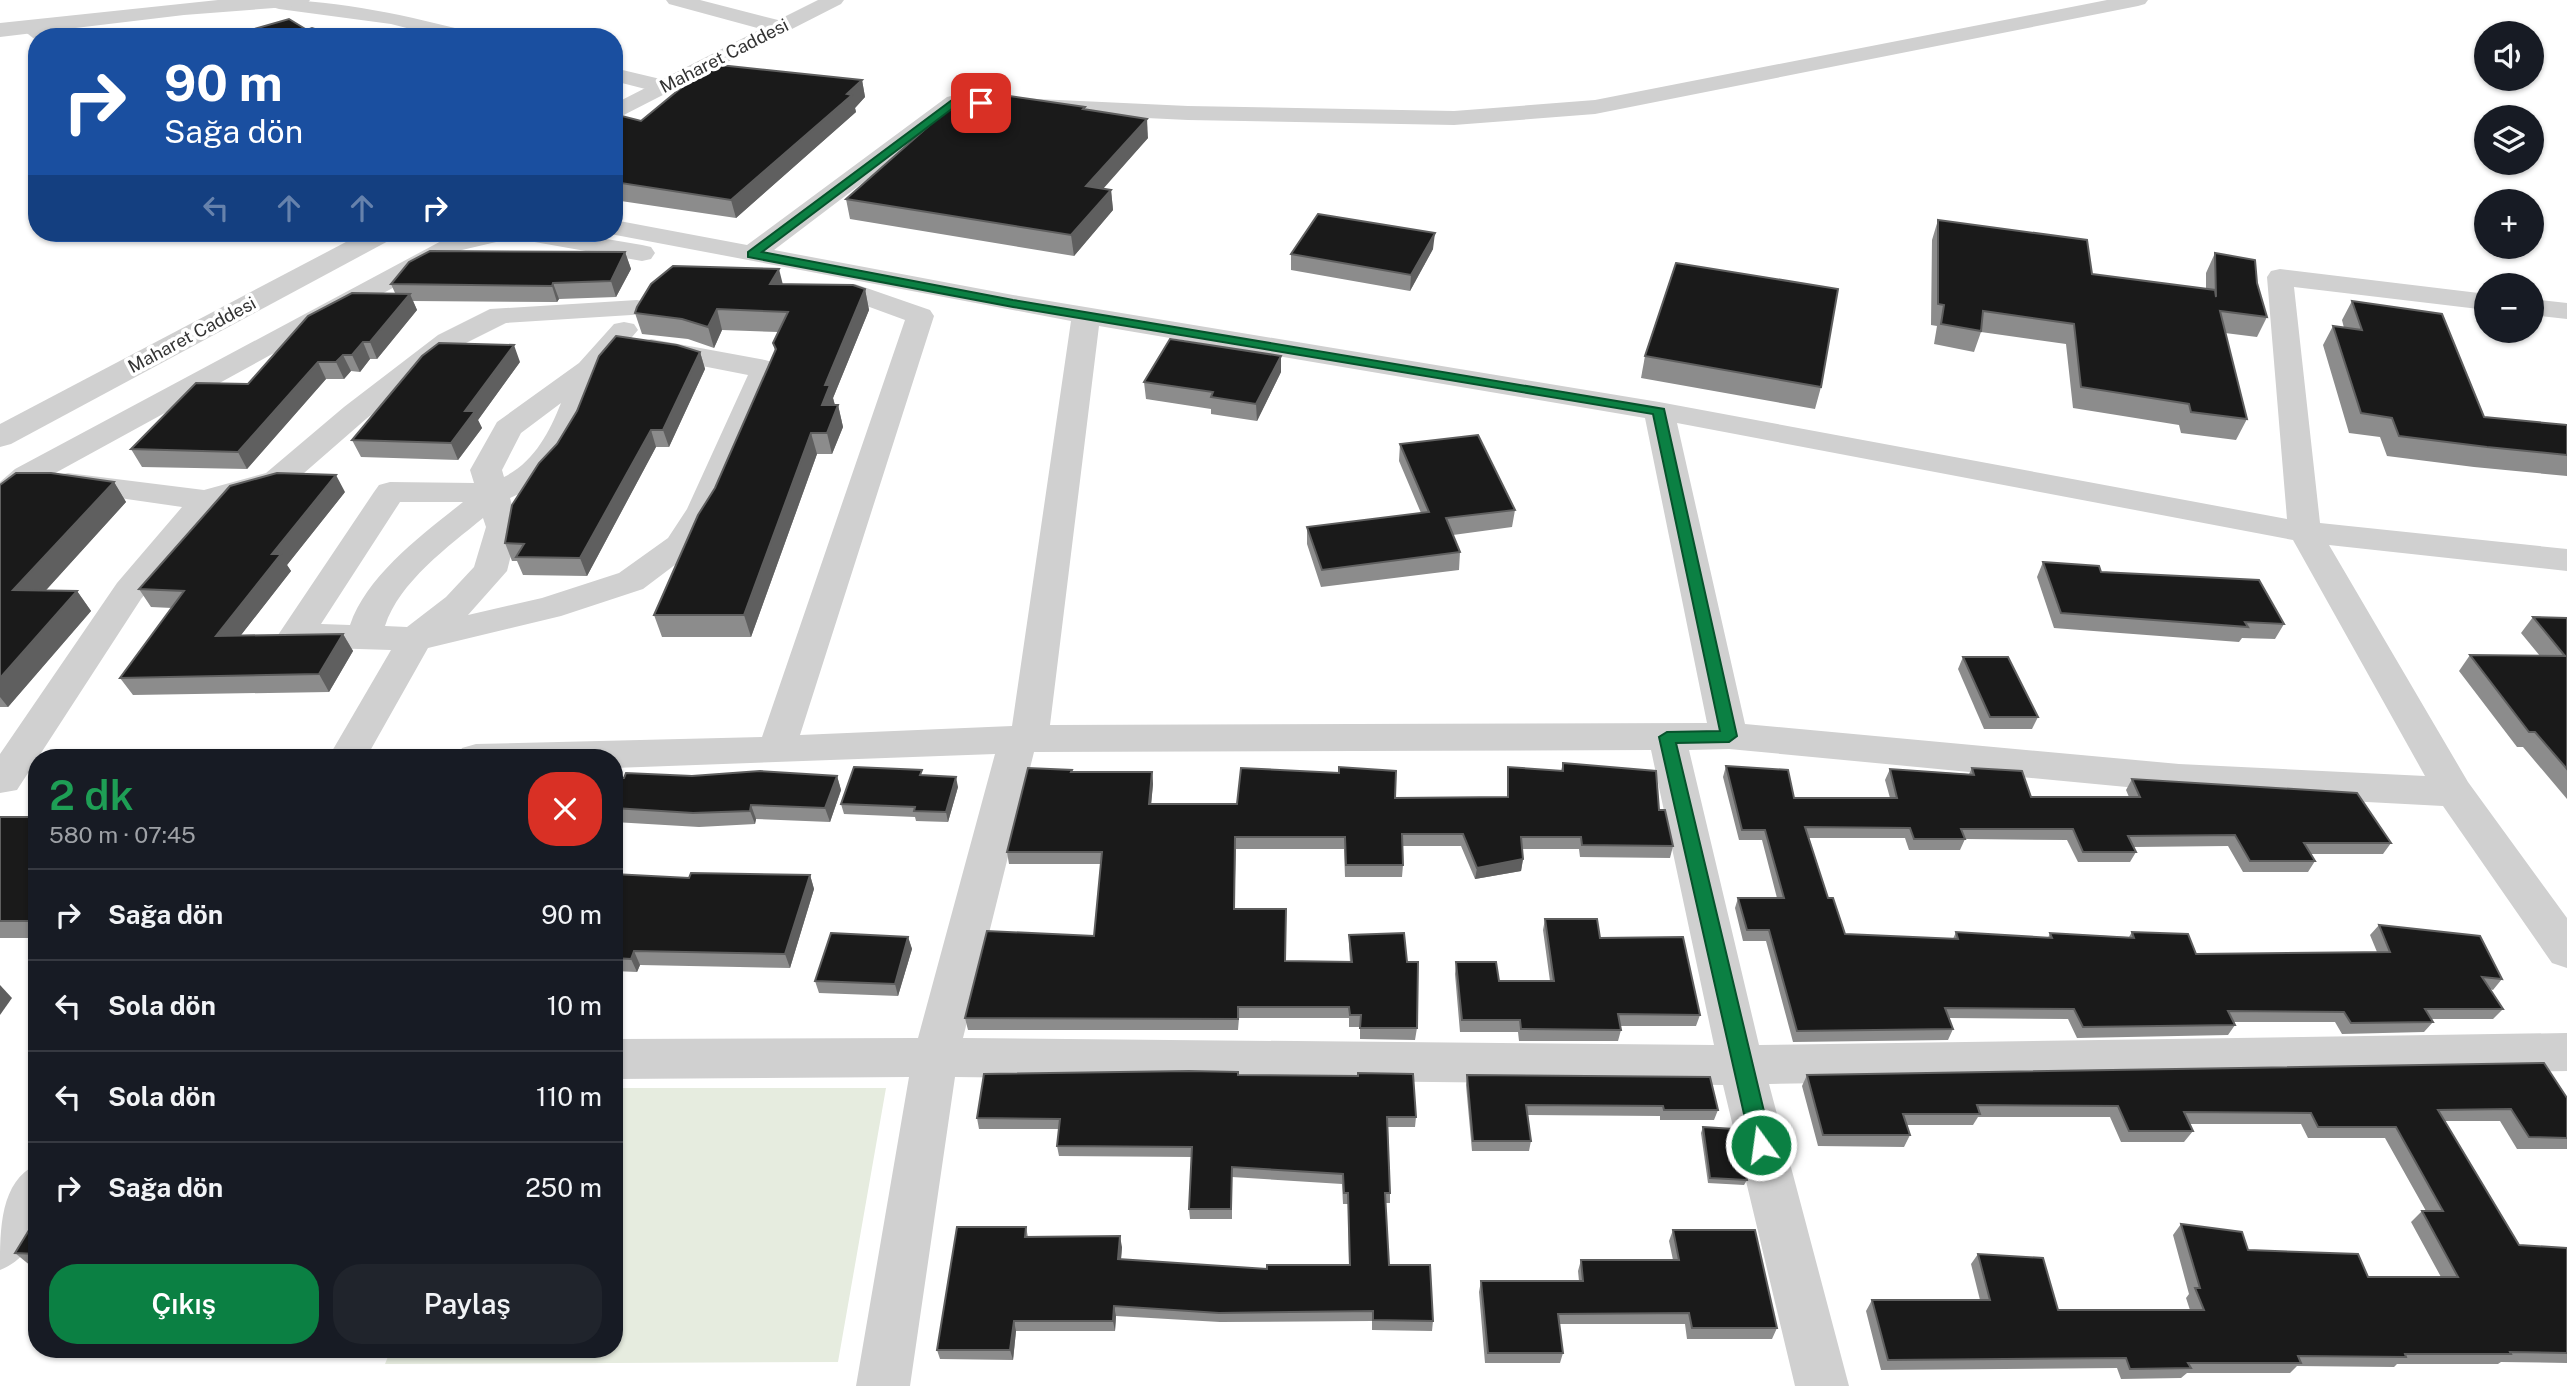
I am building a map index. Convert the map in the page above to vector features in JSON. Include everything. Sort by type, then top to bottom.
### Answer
[{"type":"street","points":[[44,28],[95,0]]},
{"type":"street","points":[[676,0],[780,27]]},
{"type":"street","name":"Maharet Caddesi","points":[[623,108],[834,0]]},
{"type":"street","points":[[752,254],[955,102],[1188,113],[1454,118],[1595,107],[2138,0]]},
{"type":"street","points":[[63,28],[184,9],[290,2],[391,18],[432,28]]},
{"type":"street","points":[[0,30],[28,32]]},
{"type":"street","points":[[623,76],[665,87]]},
{"type":"street","points":[[623,230],[1086,315],[1659,411],[2305,531],[2567,560]]},
{"type":"street","name":"Maharet Caddesi","points":[[0,437],[366,242]]},
{"type":"street","points":[[0,499],[26,476],[454,244],[463,242]]},
{"type":"street","points":[[572,242],[688,266],[867,295],[920,316],[776,750]]},
{"type":"street","points":[[2474,300],[2280,277],[2305,531],[2454,792],[2567,950]]},
{"type":"street","points":[[2544,308],[2567,311]]},
{"type":"street","points":[[26,476],[205,500],[277,480],[355,413],[448,341],[500,315],[638,309]]},
{"type":"street","points":[[352,749],[415,639],[458,605],[489,571],[502,527],[486,470],[508,428],[589,369],[638,309]]},
{"type":"street","points":[[494,493],[390,492],[296,635],[415,639],[549,608],[631,581],[680,545],[704,509],[765,369],[726,364],[688,351],[622,342],[638,309]]},
{"type":"street","points":[[883,1386],[935,1057],[1024,740],[1086,315]]},
{"type":"street","points":[[364,637],[372,612],[414,558],[494,493],[526,478],[551,453],[567,428],[589,369]]},
{"type":"street","points":[[1659,411],[1729,736]]},
{"type":"street","points":[[32,749],[129,591],[205,500]]},
{"type":"street","points":[[623,754],[1024,740],[1729,736],[2179,778],[2454,792]]},
{"type":"street","points":[[1667,737],[1741,1065],[1822,1386]]},
{"type":"street","points":[[13,779],[28,755]]},
{"type":"street","points":[[623,1059],[935,1057],[1741,1065],[2567,1052]]},
{"type":"street","points":[[0,1246],[28,1200]]},
{"type":"shaded area","points":[[623,1088],[886,1088],[838,1362],[385,1364],[387,1358],[623,1358]]},
{"type":"building","points":[[289,19],[304,28],[258,28]]},
{"type":"building","points":[[710,64],[862,80],[847,94],[852,95],[731,200],[623,183],[623,116],[641,121]]},
{"type":"building","points":[[966,93],[995,94],[1147,119],[1086,186],[1111,190],[1071,235],[846,199]]},
{"type":"building","points":[[1318,214],[1435,233],[1411,275],[1291,254]]},
{"type":"building","points":[[1938,220],[2087,240],[2092,274],[2215,290],[2216,297],[2215,253],[2255,260],[2257,283],[2267,317],[2220,311],[2247,419],[2191,412],[2189,404],[2081,387],[2074,324],[1983,311],[1981,331],[1941,324],[1944,305],[1938,304]]},
{"type":"building","points":[[430,251],[625,252],[611,281],[553,283],[552,286],[391,284],[409,262]]},
{"type":"building","points":[[1676,263],[1838,289],[1821,387],[1645,356]]},
{"type":"building","points":[[673,266],[779,269],[770,284],[853,285],[865,289],[825,385],[830,385],[822,405],[838,405],[827,433],[811,433],[744,615],[654,615],[698,515],[715,488],[776,349],[773,343],[788,312],[717,309],[708,327],[682,319],[635,313],[651,284]]},
{"type":"building","points":[[352,293],[410,294],[370,342],[363,342],[352,355],[343,355],[336,362],[318,362],[238,452],[131,449],[196,383],[248,384],[308,316]]},
{"type":"building","points":[[2352,301],[2442,314],[2484,417],[2567,425],[2567,455],[2399,436],[2392,418],[2361,413],[2333,326],[2362,330]]},
{"type":"building","points":[[616,336],[677,345],[700,352],[663,430],[651,430],[580,558],[516,557],[524,544],[505,543],[512,505],[539,463],[557,444],[577,411],[599,356]]},
{"type":"building","points":[[1170,339],[1281,356],[1256,404],[1211,397],[1213,392],[1144,382]]},
{"type":"building","points":[[439,343],[514,345],[465,411],[475,411],[451,443],[352,440],[422,356]]},
{"type":"building","points":[[1478,435],[1515,510],[1446,518],[1460,552],[1322,570],[1307,527],[1429,512],[1400,444]]},
{"type":"building","points":[[16,473],[51,473],[114,482],[13,590],[77,591],[0,678],[0,485]]},
{"type":"building","points":[[277,473],[336,475],[272,554],[281,554],[216,636],[343,634],[319,674],[120,678],[184,591],[139,589],[230,486]]},
{"type":"building","points":[[2043,562],[2099,566],[2101,572],[2259,580],[2284,624],[2245,622],[2248,627],[2061,613]]},
{"type":"building","points":[[2533,617],[2567,618],[2567,769],[2535,732],[2529,732],[2470,655],[2565,656]]},
{"type":"building","points":[[1963,657],[2008,657],[2038,717],[1990,717]]},
{"type":"building","points":[[1563,763],[1656,771],[1659,810],[1665,810],[1673,846],[1582,845],[1581,837],[1521,837],[1523,859],[1477,868],[1463,834],[1402,834],[1403,865],[1346,865],[1345,837],[1235,837],[1234,909],[1286,909],[1285,961],[1352,962],[1349,935],[1404,933],[1407,962],[1418,962],[1417,1028],[1360,1028],[1361,1015],[1350,1015],[1349,1007],[1238,1007],[1238,1019],[965,1018],[987,931],[1094,936],[1102,852],[1007,852],[1028,768],[1072,770],[1071,772],[1152,772],[1149,804],[1237,804],[1241,768],[1339,773],[1339,767],[1396,771],[1395,798],[1508,797],[1508,767],[1563,771]]},
{"type":"building","points":[[1726,766],[1788,770],[1794,798],[1897,798],[1890,769],[1974,775],[1972,768],[2022,771],[2031,797],[2140,797],[2132,779],[2357,793],[2391,843],[2304,843],[2315,861],[2250,861],[2235,835],[2128,836],[2136,852],[2083,852],[2073,829],[1961,829],[1965,839],[1914,839],[1910,828],[1805,827],[1828,898],[1833,898],[1845,934],[1958,939],[1956,932],[2052,938],[2050,933],[2134,938],[2132,932],[2188,934],[2196,954],[2390,952],[2379,925],[2480,936],[2502,979],[2482,977],[2503,1009],[2425,1009],[2433,1022],[2351,1023],[2344,1012],[2228,1011],[2235,1025],[2083,1027],[2074,1009],[1945,1008],[1953,1029],[1797,1031],[1769,930],[1747,930],[1738,898],[1784,898],[1765,830],[1742,830]]},
{"type":"building","points":[[854,767],[922,770],[920,775],[956,777],[946,812],[914,811],[915,807],[841,804]]},
{"type":"building","points":[[760,771],[837,776],[825,808],[751,805],[750,811],[693,813],[623,809],[623,778],[626,773],[692,776]]},
{"type":"building","points":[[0,817],[28,817],[28,921],[0,921]]},
{"type":"building","points":[[691,873],[810,875],[785,954],[634,951],[631,959],[623,959],[623,874],[689,878]]},
{"type":"building","points":[[1545,919],[1597,919],[1600,938],[1683,937],[1700,1015],[1618,1014],[1621,1030],[1521,1029],[1520,1020],[1462,1020],[1456,962],[1496,962],[1499,981],[1554,981]]},
{"type":"building","points":[[831,933],[908,937],[895,984],[815,981]]},
{"type":"building","points":[[2544,1063],[2567,1098],[2567,1138],[2529,1137],[2511,1109],[2438,1110],[2519,1245],[2567,1248],[2567,1353],[2405,1354],[2406,1357],[2298,1356],[2301,1363],[2188,1363],[2191,1368],[2130,1369],[2126,1358],[1888,1360],[1872,1300],[1990,1300],[1978,1254],[2043,1258],[2058,1310],[2204,1310],[2195,1288],[2200,1288],[2181,1224],[2242,1232],[2248,1250],[2358,1254],[2368,1277],[2458,1277],[2422,1211],[2443,1211],[2396,1127],[2318,1127],[2311,1113],[2184,1112],[2193,1131],[2129,1131],[2118,1106],[1977,1105],[1980,1114],[1903,1114],[1910,1135],[1823,1135],[1807,1075]]},
{"type":"building","points":[[1238,1072],[1238,1075],[1413,1074],[1416,1117],[1387,1117],[1390,1193],[1385,1193],[1389,1265],[1430,1265],[1433,1321],[1373,1320],[1373,1311],[1219,1313],[1114,1306],[1113,1321],[1014,1321],[1010,1350],[937,1350],[957,1227],[1026,1227],[1025,1237],[1120,1236],[1118,1259],[1267,1269],[1267,1265],[1350,1265],[1348,1193],[1344,1193],[1343,1174],[1232,1167],[1231,1209],[1189,1209],[1192,1147],[1057,1146],[1060,1119],[977,1118],[984,1074]]},
{"type":"building","points":[[1467,1075],[1710,1077],[1718,1110],[1664,1110],[1663,1106],[1526,1105],[1531,1141],[1473,1141]]},
{"type":"building","points":[[1703,1127],[1734,1129],[1747,1180],[1710,1178]]},
{"type":"building","points":[[1673,1230],[1755,1230],[1777,1328],[1692,1328],[1689,1313],[1558,1314],[1563,1353],[1488,1353],[1481,1281],[1583,1281],[1581,1260],[1679,1260]]},
{"type":"building","points":[[28,1232],[28,1254],[15,1253]]},
{"type":"route","points":[[981,103],[955,102],[752,254],[1013,303],[1659,411],[1729,736],[1667,737],[1761,1145]]}]
